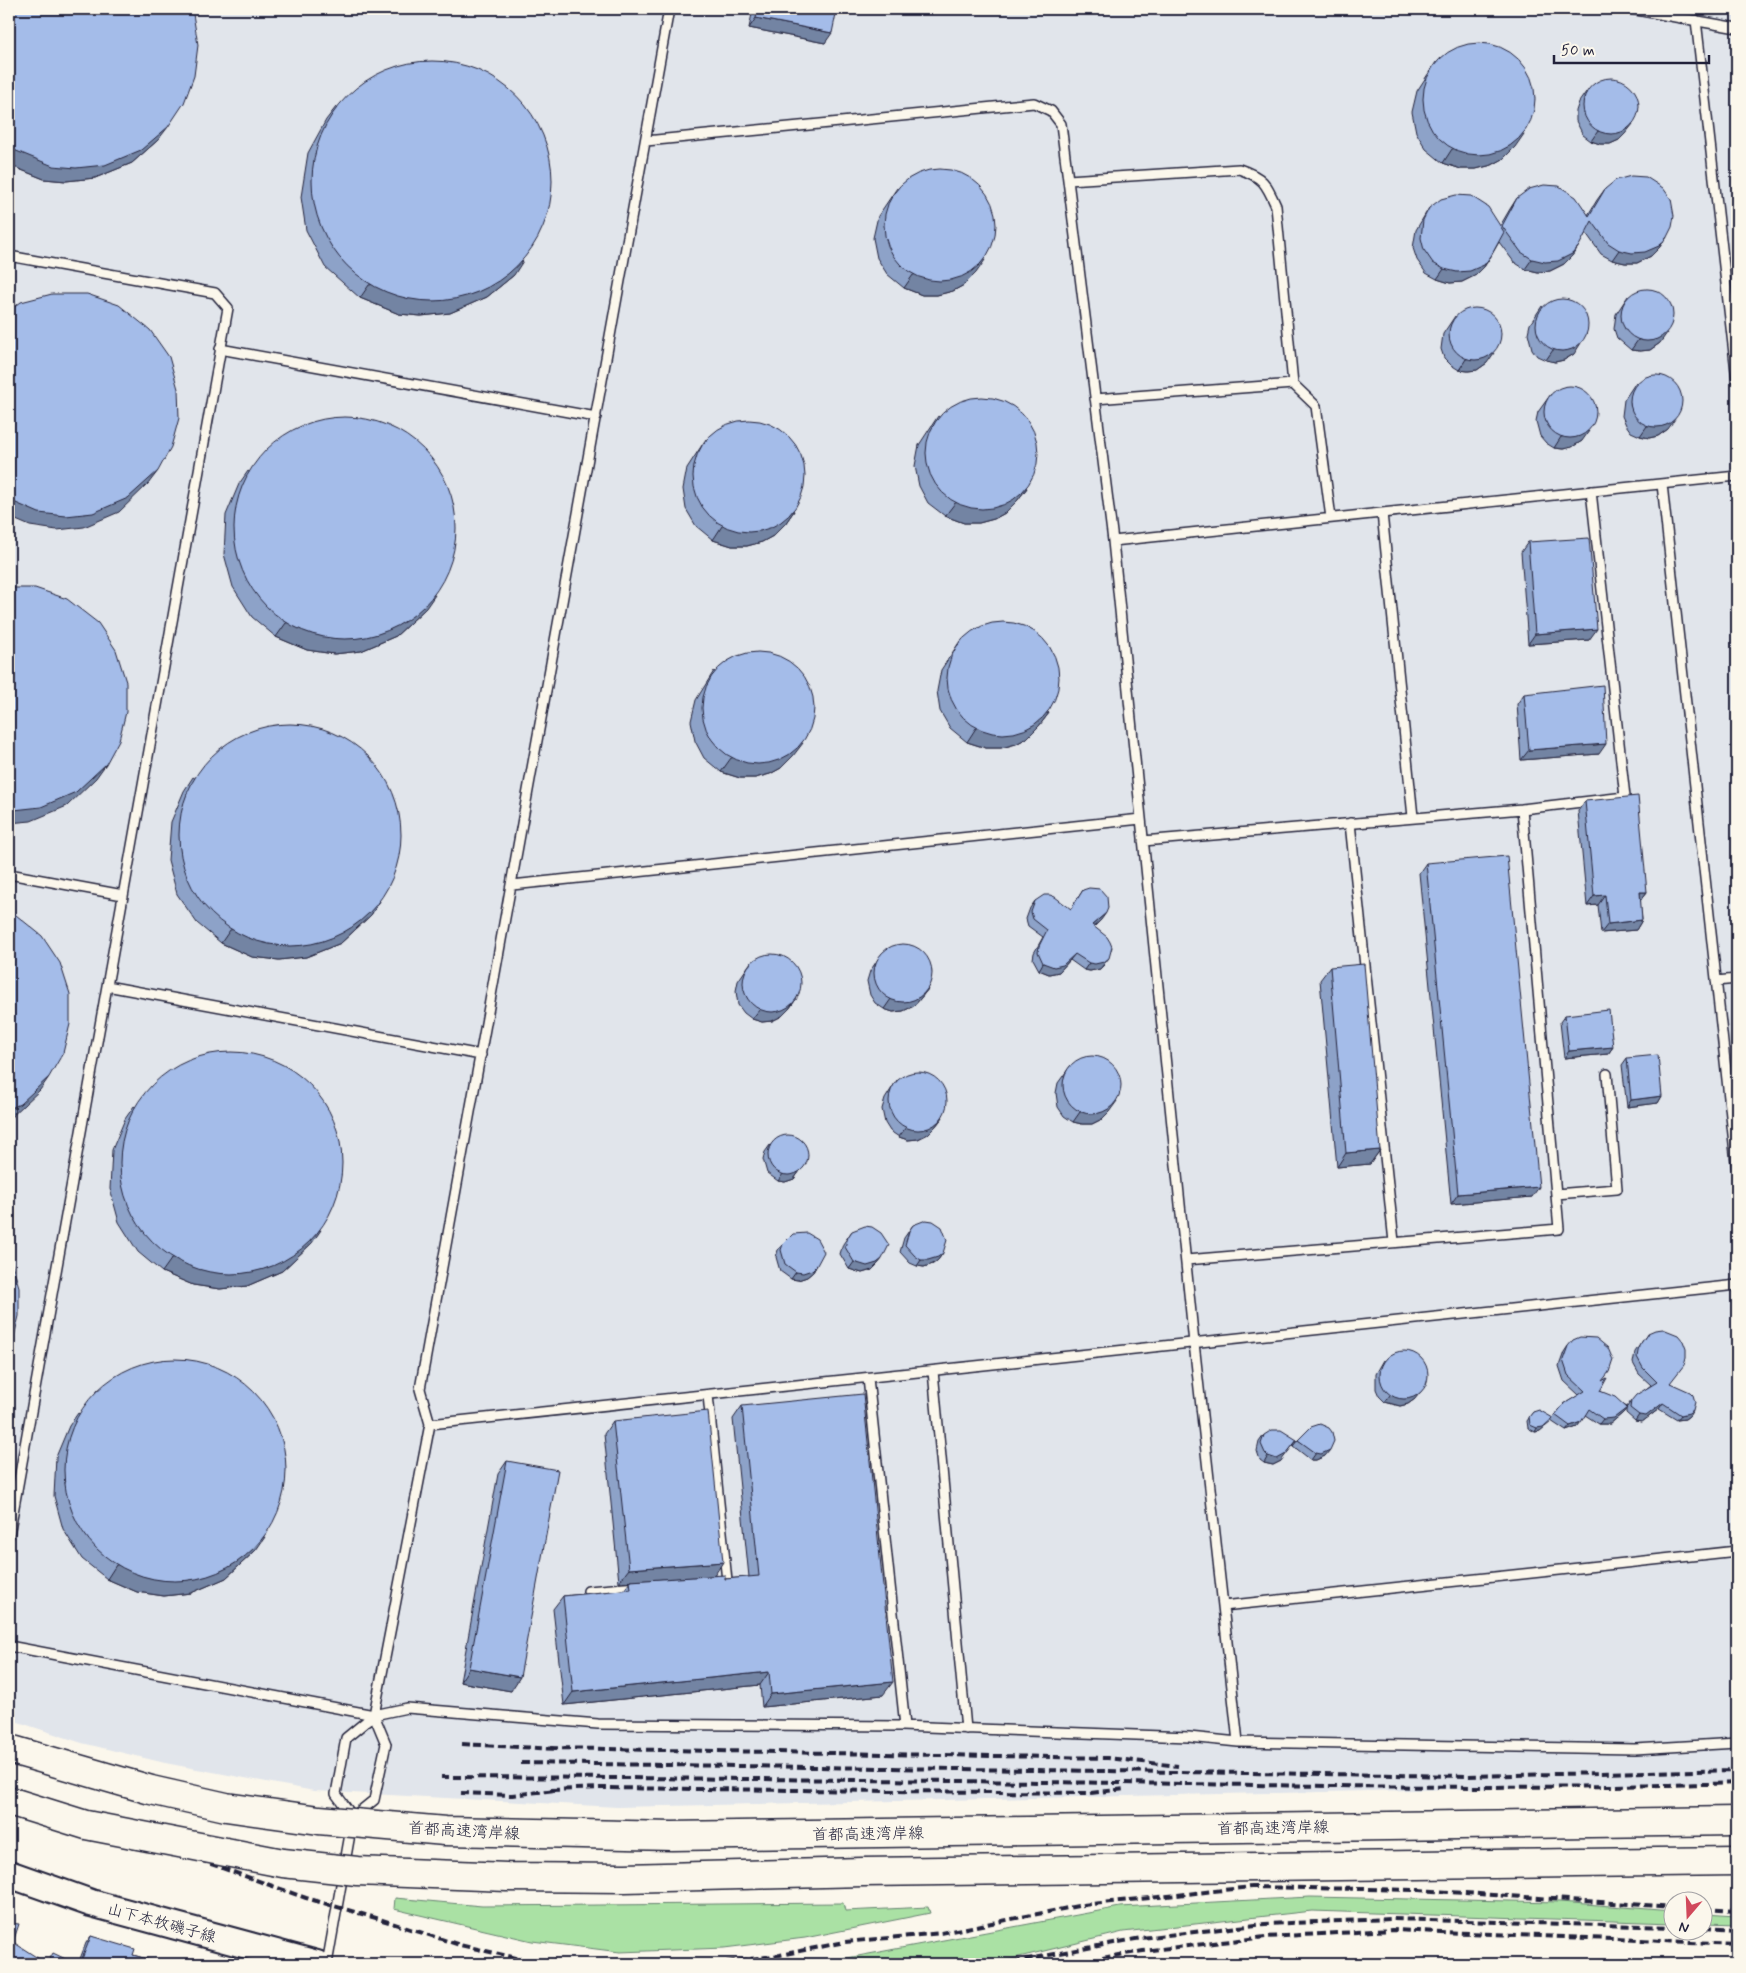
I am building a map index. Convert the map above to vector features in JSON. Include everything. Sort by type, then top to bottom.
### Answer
[{"type":"highway","name":"首都高速湾岸線","points":[[9,1749],[151,1790],[226,1807],[319,1820],[446,1831],[672,1836],[1737,1821]]},
{"type":"highway","points":[[9,1801],[86,1824],[283,1863],[356,1871],[507,1877],[625,1878],[863,1872],[1737,1861]]},
{"type":"main road","name":"山下本牧磯子線","points":[[9,1874],[91,1902],[317,1964]]},
{"type":"lane","points":[[327,1964],[353,1817],[374,1800],[386,1744],[374,1715],[430,1424],[420,1389],[670,9]]},
{"type":"lane","points":[[1631,9],[1737,28]]},
{"type":"lane","points":[[1696,20],[1737,380]]},
{"type":"lane","points":[[646,142],[1034,103],[1051,111],[1061,124],[1113,542],[1194,1343],[1238,1742]]},
{"type":"lane","points":[[1068,180],[1239,169],[1257,175],[1268,188],[1276,206],[1293,384],[1316,406],[1331,518]]},
{"type":"lane","points":[[9,256],[215,293],[228,308],[107,986],[12,1498],[9,1534]]},
{"type":"lane","points":[[220,349],[596,417]]},
{"type":"lane","points":[[1095,399],[1293,384]]},
{"type":"lane","points":[[1113,542],[1737,476]]},
{"type":"lane","points":[[1662,484],[1737,1171]]},
{"type":"lane","points":[[1143,841],[1522,809],[1625,797],[1591,491]]},
{"type":"lane","points":[[1382,513],[1413,817]]},
{"type":"lane","points":[[1186,1260],[1559,1229],[1522,809]]},
{"type":"lane","points":[[512,885],[1141,819]]},
{"type":"lane","points":[[1350,823],[1394,1242]]},
{"type":"lane","points":[[9,874],[123,895]]},
{"type":"lane","points":[[1716,981],[1737,979]]},
{"type":"lane","points":[[107,986],[481,1055]]},
{"type":"lane","points":[[1556,1194],[1617,1189],[1607,1074]]},
{"type":"lane","points":[[430,1424],[1737,1284]]},
{"type":"lane","points":[[933,1371],[966,1729]]},
{"type":"lane","points":[[868,1378],[905,1726]]},
{"type":"lane","points":[[708,1395],[728,1581],[708,1582]]},
{"type":"lane","points":[[1223,1606],[1737,1551]]},
{"type":"lane","points":[[588,1591],[648,1586]]},
{"type":"lane","points":[[9,1646],[126,1670],[374,1715],[407,1708],[598,1724],[905,1726],[1189,1737],[1238,1742],[1635,1749],[1737,1743]]},
{"type":"lane","points":[[353,1817],[336,1794],[346,1738],[374,1715]]},
{"type":"shaded area","points":[[9,9],[1737,9],[1737,1783],[617,1807],[314,1791],[165,1763],[82,1743],[9,1719]]},
{"type":"green space","points":[[1310,1897],[1560,1902],[1664,1910],[1664,1923],[1312,1911],[1123,1932],[990,1964],[827,1964],[842,1959],[1120,1907]]},
{"type":"green space","points":[[395,1898],[482,1906],[843,1903],[845,1911],[928,1907],[930,1913],[805,1938],[724,1948],[620,1952],[532,1941],[394,1909]]},
{"type":"green space","points":[[1714,1915],[1737,1916],[1737,1925],[1714,1924]]},
{"type":"building","points":[[9,9],[191,9],[198,45],[194,76],[184,103],[168,127],[141,150],[105,165],[76,168],[53,166],[14,150],[9,146]]},
{"type":"building","points":[[758,9],[837,9],[832,33],[756,18]]},
{"type":"building","points":[[1479,43],[1501,47],[1519,59],[1531,77],[1535,99],[1531,121],[1519,139],[1501,151],[1479,155],[1457,151],[1439,139],[1427,121],[1423,99],[1427,77],[1439,59],[1457,47]]},
{"type":"building","points":[[420,61],[444,61],[467,66],[489,75],[517,96],[532,114],[543,135],[550,158],[552,181],[550,204],[543,227],[532,248],[517,266],[489,287],[467,296],[444,301],[420,301],[397,296],[375,287],[356,274],[339,257],[326,238],[317,216],[312,193],[312,169],[317,146],[326,124],[339,105],[356,88],[375,75],[397,66]]},
{"type":"building","points":[[1611,78],[1626,83],[1634,91],[1639,106],[1634,121],[1626,129],[1611,134],[1596,129],[1588,121],[1583,106],[1588,91],[1596,83]]},
{"type":"building","points":[[940,169],[962,173],[980,185],[992,203],[996,225],[992,247],[980,265],[962,277],[940,281],[918,277],[900,265],[888,247],[884,225],[888,203],[900,185],[918,173]]},
{"type":"building","points":[[1631,176],[1646,177],[1663,188],[1671,199],[1674,216],[1672,227],[1667,237],[1659,246],[1645,252],[1632,253],[1619,250],[1608,243],[1592,221],[1579,246],[1572,254],[1558,261],[1545,262],[1532,259],[1521,252],[1502,226],[1517,198],[1529,189],[1544,185],[1559,186],[1576,197],[1589,216],[1605,189],[1616,180]]},
{"type":"building","points":[[1456,195],[1471,196],[1488,207],[1504,232],[1484,265],[1470,271],[1457,272],[1444,269],[1433,263],[1424,250],[1421,238],[1423,220],[1429,208],[1441,199]]},
{"type":"building","points":[[1642,289],[1652,289],[1666,296],[1673,310],[1673,320],[1666,334],[1652,341],[1642,341],[1632,337],[1625,330],[1621,320],[1621,310],[1625,300],[1632,293]]},
{"type":"building","points":[[52,294],[87,294],[119,305],[150,330],[169,357],[178,389],[179,418],[171,447],[158,471],[128,498],[93,513],[66,516],[39,513],[9,500],[9,311],[21,302]]},
{"type":"building","points":[[1557,299],[1567,299],[1581,306],[1588,320],[1588,330],[1581,344],[1567,351],[1557,351],[1547,347],[1540,340],[1536,330],[1536,320],[1540,310],[1547,303]]},
{"type":"building","points":[[1470,308],[1480,308],[1494,315],[1501,329],[1501,339],[1494,353],[1480,360],[1470,360],[1460,356],[1453,349],[1449,339],[1449,329],[1453,319],[1460,312]]},
{"type":"building","points":[[1651,375],[1661,375],[1675,382],[1682,396],[1682,406],[1675,420],[1661,427],[1651,427],[1641,423],[1634,416],[1630,406],[1630,396],[1634,386],[1641,379]]},
{"type":"building","points":[[1565,386],[1575,386],[1589,393],[1596,407],[1596,417],[1589,431],[1575,438],[1565,438],[1555,434],[1548,427],[1544,417],[1544,407],[1548,397],[1555,390]]},
{"type":"building","points":[[982,397],[1004,401],[1022,413],[1034,431],[1038,453],[1034,475],[1022,493],[1004,505],[982,509],[960,505],[942,493],[930,475],[926,453],[930,431],[942,413],[960,401]]},
{"type":"building","points":[[334,417],[356,417],[388,425],[424,449],[448,485],[454,506],[456,528],[454,550],[448,571],[424,607],[388,631],[356,639],[334,639],[302,631],[274,614],[259,599],[242,571],[234,539],[234,517],[242,485],[259,457],[274,442],[302,425]]},
{"type":"building","points":[[749,420],[771,424],[789,436],[801,454],[805,476],[801,498],[789,516],[771,528],[749,532],[727,528],[709,516],[697,498],[693,476],[697,454],[709,436],[727,424]]},
{"type":"building","points":[[1589,538],[1597,629],[1535,634],[1528,542]]},
{"type":"building","points":[[9,588],[35,588],[67,599],[98,623],[116,650],[126,682],[126,712],[119,740],[106,764],[76,792],[41,807],[14,810],[9,809]]},
{"type":"building","points":[[1003,622],[1025,626],[1043,638],[1055,656],[1059,678],[1055,700],[1043,718],[1025,730],[1003,734],[981,730],[963,718],[951,700],[947,678],[951,656],[963,638],[981,626]]},
{"type":"building","points":[[758,652],[780,656],[798,668],[810,686],[814,708],[810,730],[798,748],[780,760],[758,764],[736,760],[718,748],[706,730],[702,708],[706,686],[718,668],[736,656]]},
{"type":"building","points":[[1603,685],[1606,744],[1529,750],[1524,694]]},
{"type":"building","points":[[279,724],[301,724],[333,732],[369,756],[393,792],[399,813],[401,835],[399,857],[393,878],[369,914],[333,938],[301,946],[279,946],[247,938],[219,921],[204,906],[187,878],[179,846],[179,824],[187,792],[204,764],[219,749],[247,732]]},
{"type":"building","points":[[1638,796],[1647,892],[1640,892],[1642,920],[1608,924],[1605,895],[1594,896],[1585,801]]},
{"type":"building","points":[[1507,856],[1539,1187],[1458,1194],[1426,863]]},
{"type":"building","points":[[1089,888],[1100,889],[1107,897],[1108,908],[1106,913],[1092,925],[1107,937],[1110,942],[1112,947],[1109,958],[1104,962],[1095,964],[1089,963],[1075,954],[1063,965],[1054,967],[1043,963],[1038,952],[1047,930],[1033,919],[1031,912],[1035,901],[1044,895],[1050,895],[1071,909],[1083,890]]},
{"type":"building","points":[[9,911],[42,936],[60,963],[70,994],[70,1024],[63,1053],[49,1077],[20,1104],[9,1109]]},
{"type":"building","points":[[903,944],[914,946],[927,957],[932,973],[930,984],[919,997],[903,1002],[892,1000],[879,989],[874,973],[876,962],[887,949]]},
{"type":"building","points":[[772,954],[783,956],[796,967],[801,983],[799,994],[788,1007],[772,1012],[761,1010],[748,999],[743,983],[745,972],[756,959]]},
{"type":"building","points":[[1364,964],[1380,1150],[1346,1153],[1330,967]]},
{"type":"building","points":[[1609,1010],[1613,1047],[1569,1051],[1565,1015]]},
{"type":"building","points":[[220,1052],[242,1052],[274,1060],[310,1084],[334,1120],[340,1141],[342,1163],[340,1185],[334,1206],[310,1242],[274,1266],[242,1274],[220,1274],[188,1266],[160,1249],[145,1234],[128,1206],[120,1174],[120,1152],[128,1120],[145,1092],[160,1077],[188,1060]]},
{"type":"building","points":[[1658,1055],[1662,1096],[1631,1100],[1627,1058]]},
{"type":"building","points":[[1092,1056],[1103,1058],[1116,1069],[1121,1085],[1119,1096],[1108,1109],[1092,1114],[1081,1112],[1068,1101],[1063,1085],[1065,1074],[1076,1061]]},
{"type":"building","points":[[918,1072],[929,1074],[942,1085],[947,1101],[945,1112],[934,1125],[918,1130],[907,1128],[894,1117],[889,1101],[891,1090],[902,1077]]},
{"type":"building","points":[[788,1135],[802,1141],[808,1155],[802,1169],[788,1175],[774,1169],[768,1155],[774,1141]]},
{"type":"building","points":[[926,1220],[933,1221],[942,1227],[947,1240],[943,1253],[938,1257],[921,1260],[905,1245],[913,1225]]},
{"type":"building","points":[[865,1226],[872,1227],[881,1233],[889,1245],[882,1259],[877,1263],[867,1266],[854,1262],[845,1247],[852,1231]]},
{"type":"building","points":[[807,1233],[817,1239],[824,1252],[812,1270],[803,1273],[796,1272],[785,1264],[781,1250],[783,1244],[793,1234]]},
{"type":"building","points":[[9,1254],[19,1287],[19,1316],[9,1350]]},
{"type":"building","points":[[1663,1329],[1678,1335],[1686,1349],[1684,1365],[1670,1383],[1693,1395],[1695,1402],[1693,1410],[1681,1415],[1663,1403],[1646,1416],[1639,1415],[1630,1408],[1631,1401],[1636,1395],[1657,1382],[1643,1368],[1637,1357],[1639,1346],[1648,1333]]},
{"type":"building","points":[[1580,1337],[1596,1338],[1608,1348],[1613,1360],[1609,1372],[1602,1381],[1607,1378],[1600,1391],[1615,1397],[1627,1408],[1614,1418],[1603,1419],[1589,1409],[1581,1422],[1570,1426],[1555,1415],[1564,1404],[1585,1391],[1568,1375],[1563,1360],[1568,1346],[1573,1340]]},
{"type":"building","points":[[1404,1351],[1413,1353],[1421,1358],[1426,1366],[1428,1375],[1426,1384],[1421,1392],[1413,1397],[1404,1399],[1395,1397],[1387,1392],[1382,1384],[1380,1375],[1382,1366],[1387,1358],[1395,1353]]},
{"type":"building","points":[[164,1359],[186,1359],[218,1367],[254,1391],[278,1427],[284,1448],[286,1470],[284,1492],[278,1513],[254,1549],[218,1573],[186,1581],[164,1581],[132,1573],[104,1556],[89,1541],[72,1513],[64,1481],[64,1459],[72,1427],[89,1399],[104,1384],[132,1367]]},
{"type":"building","points":[[863,1394],[893,1682],[771,1694],[769,1672],[573,1692],[563,1596],[631,1589],[630,1581],[725,1575],[725,1579],[759,1576],[742,1406]]},
{"type":"building","points":[[1539,1410],[1553,1418],[1543,1427],[1537,1428],[1530,1425],[1529,1417],[1533,1412]]},
{"type":"building","points":[[708,1411],[723,1562],[629,1569],[613,1421]]},
{"type":"building","points":[[1320,1424],[1329,1428],[1334,1441],[1330,1450],[1321,1454],[1316,1453],[1298,1440],[1311,1427]]},
{"type":"building","points":[[1272,1430],[1281,1430],[1297,1440],[1286,1454],[1277,1459],[1268,1456],[1261,1444],[1264,1435]]},
{"type":"building","points":[[507,1461],[558,1470],[520,1677],[469,1668]]},
{"type":"building","points":[[9,1923],[19,1924],[13,1942],[47,1964],[9,1964]]},
{"type":"building","points":[[91,1936],[135,1949],[133,1955],[164,1964],[80,1964]]},
{"type":"building","points":[[53,1953],[76,1964],[47,1964]]},
{"type":"building","points":[[1356,1961],[1596,1962],[1618,1964],[1331,1964]]},
{"type":"railway","points":[[462,1744],[557,1749]]},
{"type":"railway","points":[[550,1748],[1108,1758],[1178,1766]]},
{"type":"railway","points":[[521,1763],[1468,1776],[1737,1770]]},
{"type":"railway","points":[[441,1777],[1428,1787],[1737,1783]]},
{"type":"railway","points":[[9,1786],[105,1826],[306,1898],[460,1945],[521,1959],[565,1964]]},
{"type":"railway","points":[[551,1790],[601,1788],[1090,1793],[1125,1789]]},
{"type":"railway","points":[[461,1793],[512,1795],[556,1790]]},
{"type":"railway","points":[[715,1964],[780,1955],[845,1942],[941,1933],[1083,1905],[1252,1887],[1419,1890],[1664,1906]]},
{"type":"railway","points":[[1714,1910],[1737,1911]]},
{"type":"railway","points":[[1001,1964],[1141,1938],[1265,1924],[1392,1919],[1664,1927]]},
{"type":"railway","points":[[1714,1929],[1737,1930]]},
{"type":"railway","points":[[1067,1964],[1143,1951],[1266,1937],[1392,1930],[1737,1944]]}]
